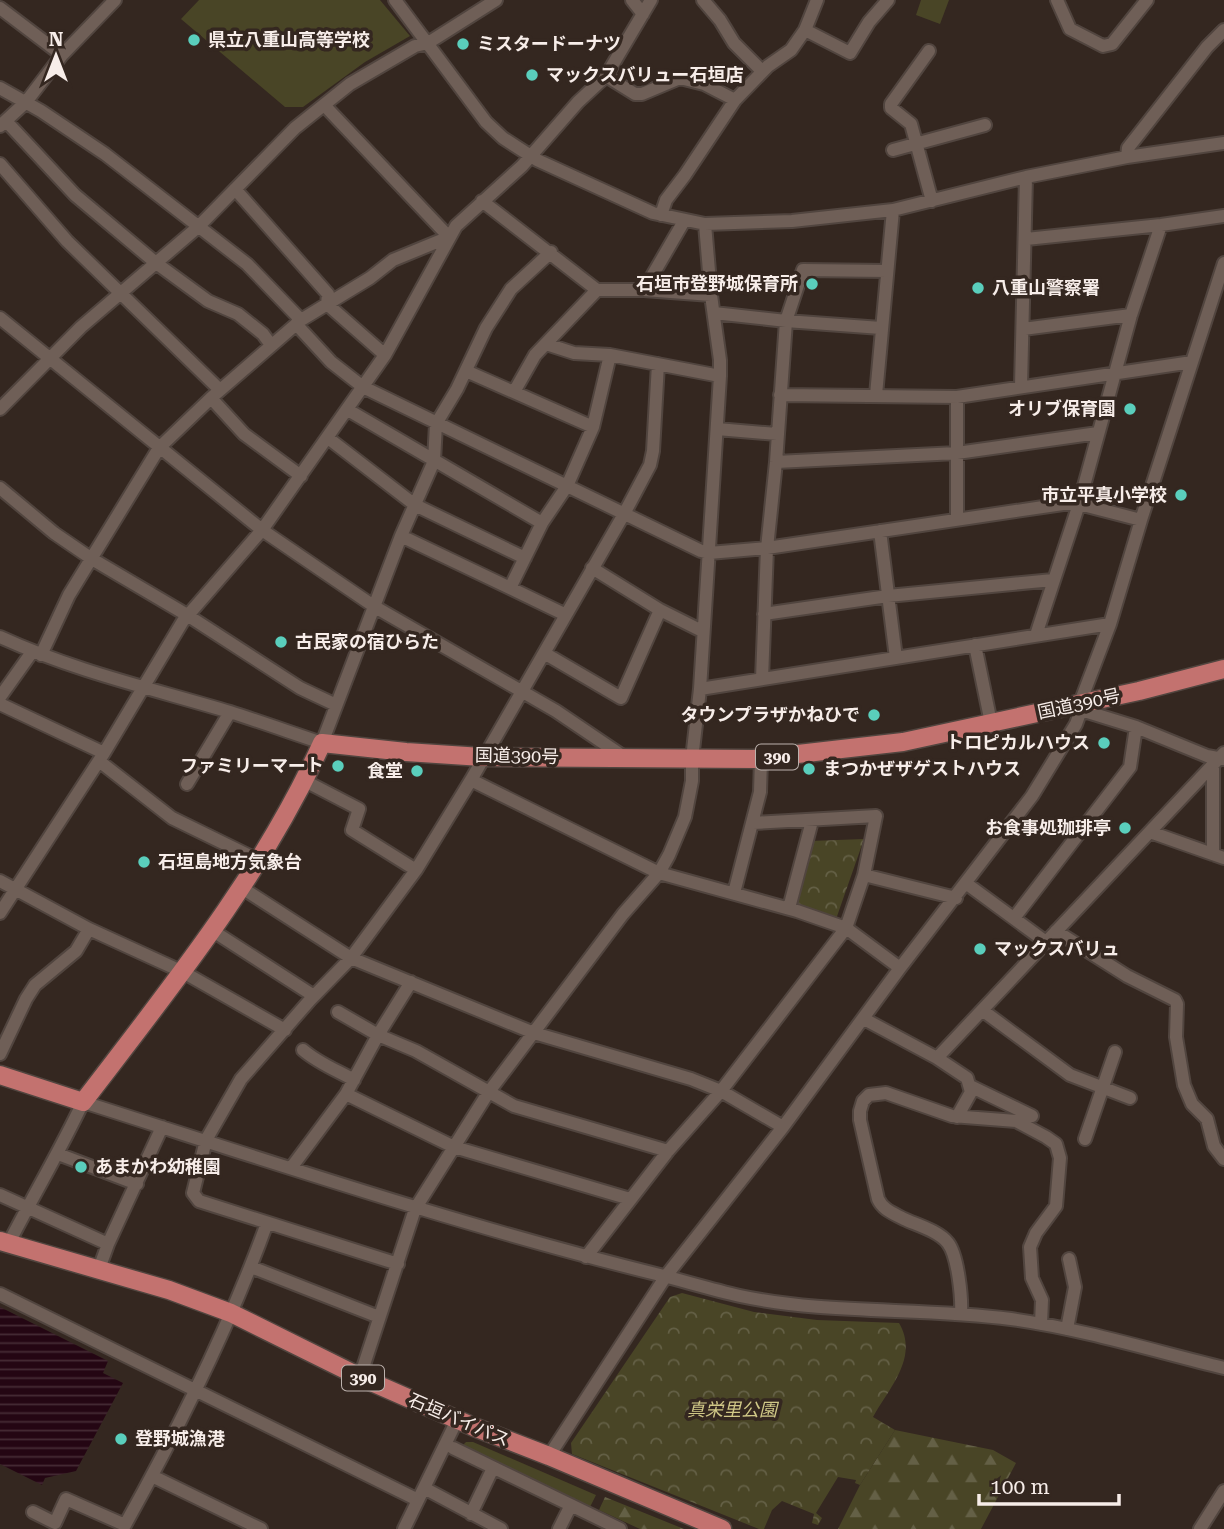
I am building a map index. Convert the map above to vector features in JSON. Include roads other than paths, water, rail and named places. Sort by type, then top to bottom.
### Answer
[{"type":"highway","name":"国道390号","points":[[322,743],[482,757],[761,759],[903,742],[1081,707],[1224,668]]},
{"type":"highway","points":[[0,1075],[83,1102],[183,972],[260,861],[304,782],[322,743]]},
{"type":"highway","name":"石垣バイパス","points":[[5,1242],[169,1290],[231,1313],[360,1377],[457,1420],[722,1529]]},
{"type":"street","points":[[115,0],[62,55],[26,102],[3,124],[75,195],[156,263],[208,301],[238,314],[263,334],[271,345]]},
{"type":"street","points":[[395,0],[486,122],[503,138],[531,156],[661,215],[684,221],[705,224],[792,221],[892,210],[1026,177],[1127,157],[1224,143]]},
{"type":"street","points":[[0,409],[81,327],[198,227],[295,128],[350,84],[415,46],[428,43],[496,0]]},
{"type":"street","points":[[632,0],[643,14]]},
{"type":"street","points":[[0,913],[101,757],[187,615],[262,530],[385,355],[456,226],[531,156],[578,102],[607,76],[651,0]]},
{"type":"street","points":[[703,0],[734,43],[762,71]]},
{"type":"street","points":[[661,215],[666,200],[735,100],[762,71],[791,50],[805,30],[817,0]]},
{"type":"street","points":[[805,30],[850,54],[869,22],[888,0]]},
{"type":"street","points":[[1057,0],[1070,29],[1103,46],[1112,44],[1147,0]]},
{"type":"street","points":[[0,8],[62,55]]},
{"type":"street","points":[[1127,157],[1128,148],[1207,47],[1224,30]]},
{"type":"street","points":[[929,51],[891,104],[891,108],[911,124],[932,201]]},
{"type":"street","points":[[607,76],[635,94],[642,94],[680,78],[704,84],[735,100]]},
{"type":"street","points":[[0,88],[105,154],[247,264],[331,362],[363,387],[709,553],[767,548],[957,519],[1079,504],[1141,520]]},
{"type":"street","points":[[325,106],[449,237]]},
{"type":"street","points":[[893,150],[985,125]]},
{"type":"street","points":[[0,164],[67,241],[216,394],[244,435],[301,476]]},
{"type":"street","points":[[1021,386],[1026,177]]},
{"type":"street","points":[[235,189],[328,294],[327,304]]},
{"type":"street","points":[[482,201],[597,290],[711,295]]},
{"type":"street","points":[[876,395],[892,210]]},
{"type":"street","points":[[1026,239],[1224,216]]},
{"type":"street","points":[[644,290],[684,221]]},
{"type":"street","points":[[360,1377],[415,1209],[488,1093],[624,914],[659,873],[685,817],[692,780],[700,690],[720,376],[705,224]]},
{"type":"street","points":[[1036,635],[1079,504],[1131,315],[1161,225]]},
{"type":"street","points":[[0,697],[36,654],[159,448],[298,322],[370,278],[393,260],[449,237]]},
{"type":"street","points":[[0,637],[36,654],[141,688],[230,712],[322,743],[401,536],[434,461],[436,424],[466,371],[486,328],[511,289],[551,252]]},
{"type":"street","points":[[550,1456],[666,1276],[967,884],[1032,796],[1076,724],[1192,362],[1218,301],[1224,263]]},
{"type":"street","points":[[762,679],[767,548],[786,321],[803,270],[887,271]]},
{"type":"street","points":[[514,392],[535,355],[597,290]]},
{"type":"street","points":[[327,304],[385,355]]},
{"type":"street","points":[[714,313],[881,328]]},
{"type":"street","points":[[1023,329],[1131,315]]},
{"type":"street","points":[[0,318],[262,530],[375,607],[522,691],[624,757]]},
{"type":"street","points":[[546,344],[574,353],[610,355],[720,376]]},
{"type":"street","points":[[510,588],[542,523],[567,486],[593,427],[610,355]]},
{"type":"street","points":[[780,395],[957,397],[1192,362]]},
{"type":"street","points":[[398,1264],[200,1201],[192,1193],[206,1140],[241,1079],[351,958],[416,870],[471,780],[624,514],[649,465],[653,452],[658,365]]},
{"type":"street","points":[[466,371],[593,427]]},
{"type":"street","points":[[957,397],[957,519]]},
{"type":"street","points":[[348,410],[542,523]]},
{"type":"street","points":[[717,429],[777,434]]},
{"type":"street","points":[[776,462],[957,453],[1098,433]]},
{"type":"street","points":[[328,438],[415,505],[525,558]]},
{"type":"street","points":[[0,488],[54,533],[92,559],[187,615],[300,688],[336,705]]},
{"type":"street","points":[[880,531],[896,658]]},
{"type":"street","points":[[401,536],[566,615]]},
{"type":"street","points":[[592,568],[660,610],[702,631]]},
{"type":"street","points":[[764,614],[888,596],[1053,580]]},
{"type":"street","points":[[544,653],[621,698],[660,610]]},
{"type":"street","points":[[700,690],[1110,624]]},
{"type":"street","points":[[975,645],[990,723]]},
{"type":"street","points":[[0,704],[101,757],[172,818],[260,861]]},
{"type":"street","points":[[1081,707],[1220,759]]},
{"type":"street","points":[[187,784],[230,712]]},
{"type":"street","points":[[1014,918],[1130,766],[1136,727]]},
{"type":"street","points":[[734,893],[760,792],[761,759]]},
{"type":"street","points":[[937,1058],[1220,759]]},
{"type":"street","points":[[1150,832],[1218,856],[1220,759]]},
{"type":"street","points":[[471,780],[659,873],[789,908],[846,928],[900,968]]},
{"type":"street","points":[[304,782],[359,809],[352,830],[416,870]]},
{"type":"street","points":[[586,1257],[668,1151],[721,1091],[846,928],[864,874],[876,816],[753,823]]},
{"type":"street","points":[[789,908],[812,821]]},
{"type":"street","points":[[864,874],[956,898]]},
{"type":"street","points":[[0,881],[89,929],[183,972],[285,1030]]},
{"type":"street","points":[[967,884],[1046,942]]},
{"type":"street","points":[[242,888],[351,958],[534,1032],[691,1079],[721,1091],[783,1127]]},
{"type":"street","points":[[0,1054],[35,985],[76,951],[89,929]]},
{"type":"street","points":[[213,931],[314,996]]},
{"type":"street","points":[[1056,931],[1127,976],[1175,1000],[1176,1037],[1184,1085],[1192,1104],[1207,1119],[1214,1146],[1224,1159]]},
{"type":"street","points":[[291,1168],[346,1094],[411,982]]},
{"type":"street","points":[[982,1010],[1070,1075],[1130,1098]]},
{"type":"street","points":[[338,1012],[378,1035],[416,1051],[514,1106],[668,1151]]},
{"type":"street","points":[[864,1019],[937,1058],[967,1078],[969,1096],[957,1117]]},
{"type":"street","points":[[303,1050],[315,1061],[354,1080]]},
{"type":"street","points":[[1084,1139],[1115,1052]]},
{"type":"street","points":[[970,1086],[1032,1116]]},
{"type":"street","points":[[961,1314],[955,1263],[948,1243],[881,1206],[860,1111],[863,1101],[869,1095],[886,1093],[957,1117],[1016,1121],[1056,1144],[1060,1158],[1056,1206],[1036,1233],[1030,1247],[1032,1278],[1042,1300],[1041,1324]]},
{"type":"street","points":[[346,1094],[454,1147],[630,1199]]},
{"type":"street","points":[[5,1242],[58,1154],[83,1102],[415,1209],[586,1257],[740,1296],[803,1305],[961,1314],[1041,1324],[1224,1368]]},
{"type":"street","points":[[99,1269],[162,1127]]},
{"type":"street","points":[[58,1154],[137,1184]]},
{"type":"street","points":[[0,1195],[108,1244]]},
{"type":"street","points":[[33,1512],[55,1523],[66,1499],[125,1525],[195,1390],[251,1267],[267,1223]]},
{"type":"street","points":[[1067,1329],[1075,1287],[1069,1259]]},
{"type":"street","points":[[251,1267],[379,1317]]},
{"type":"street","points":[[0,1294],[418,1500]]},
{"type":"street","points":[[404,1529],[457,1420]]},
{"type":"street","points":[[453,1448],[620,1529]]},
{"type":"street","points":[[471,1514],[493,1468]]},
{"type":"street","points":[[152,1476],[261,1529]]},
{"type":"street","points":[[424,1488],[501,1529]]},
{"type":"street","points":[[1200,1529],[1224,1491]]},
{"type":"street","points":[[559,1529],[571,1505]]},
{"type":"place","name":"県立八重山高等学校","points":[[194,40]]},
{"type":"place","name":"ミスタードーナツ","points":[[463,44]]},
{"type":"place","name":"マックスバリュー石垣店","points":[[532,75]]},
{"type":"place","name":"石垣市登野城保育所","points":[[812,284]]},
{"type":"place","name":"八重山警察署","points":[[978,288]]},
{"type":"place","name":"オリブ保育園","points":[[1130,409]]},
{"type":"place","name":"市立平真小学校","points":[[1181,495]]},
{"type":"place","name":"古民家の宿ひらた","points":[[281,642]]},
{"type":"place","name":"タウンプラザかねひで","points":[[874,715]]},
{"type":"place","name":"トロピカルハウス","points":[[1104,743]]},
{"type":"place","name":"ファミリーマート","points":[[338,766]]},
{"type":"place","name":"まつかぜザゲストハウス","points":[[809,769]]},
{"type":"place","name":"食堂","points":[[417,771]]},
{"type":"place","name":"お食事処珈琲亭","points":[[1125,828]]},
{"type":"place","name":"石垣島地方気象台","points":[[144,862]]},
{"type":"place","name":"マックスバリュ","points":[[980,949]]},
{"type":"place","name":"あまかわ幼稚園","points":[[81,1167]]},
{"type":"place","name":"登野城漁港","points":[[121,1439]]},
{"type":"park label","name":"真栄里公園","points":[[732,1410]]}]
